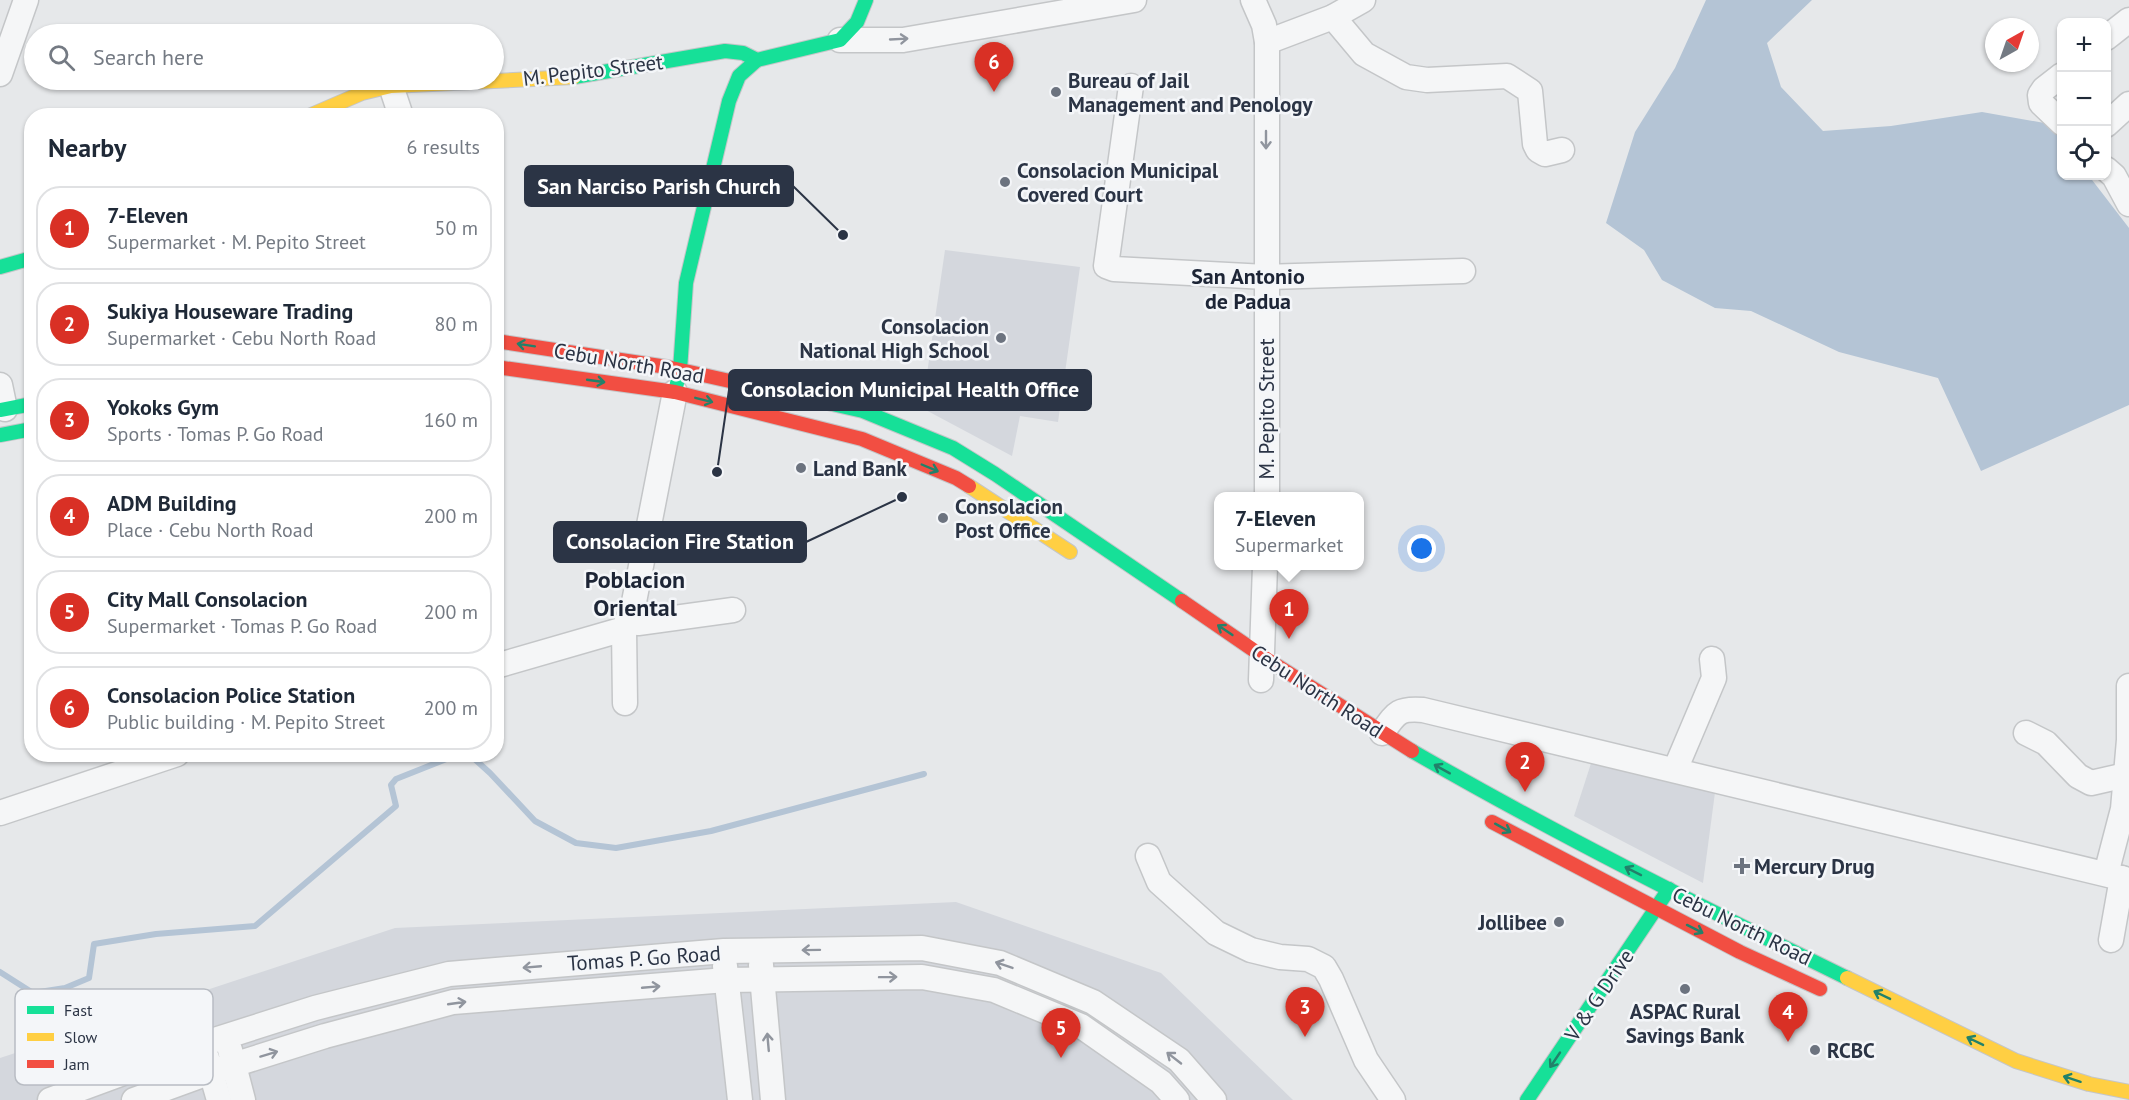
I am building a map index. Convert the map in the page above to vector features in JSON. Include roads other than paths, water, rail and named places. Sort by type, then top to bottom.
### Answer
[{"type":"main road","points":[[678,381],[686,283],[729,101],[739,76],[757,60],[840,40],[851,31],[862,16],[866,0]]},
{"type":"main road","name":"M. Pepito Street","points":[[504,81],[568,78],[725,51],[743,53],[757,60]]},
{"type":"main road","name":"M. Pepito Street","points":[[327,108],[374,90]]},
{"type":"main road","points":[[0,267],[24,260]]},
{"type":"main road","name":"Cebu North Road","points":[[504,343],[678,381],[863,411],[953,448],[996,474],[1260,673],[1382,733],[1413,753],[1674,892],[2016,1060],[2088,1084],[2129,1092]]},
{"type":"main road","name":"Cebu North Road","points":[[504,370],[678,381],[862,439],[956,478],[1081,559]]},
{"type":"main road","points":[[2,401],[24,403]]},
{"type":"main road","points":[[0,435],[24,430]]},
{"type":"main road","name":"Cebu North Road","points":[[1482,816],[1740,952],[1832,995]]},
{"type":"main road","name":"V & G Drive","points":[[1527,1100],[1674,892]]},
{"type":"main road","name":"V & G Drive","points":[[1649,944],[1662,912]]},
{"type":"street","points":[[0,74],[26,0]]},
{"type":"street","points":[[840,40],[903,40],[1134,0]]},
{"type":"street","name":"M. Pepito Street","points":[[1253,0],[1264,25],[1267,42],[1267,492]]},
{"type":"street","points":[[1267,42],[1333,17],[1363,0]]},
{"type":"street","points":[[1333,17],[1364,54],[1406,77],[1427,80],[1508,76],[1530,92],[1535,144],[1538,150],[1545,154],[1562,150]]},
{"type":"street","points":[[2111,34],[2129,20]]},
{"type":"street","points":[[2057,78],[2040,95],[2041,103],[2057,119]]},
{"type":"street","points":[[1131,86],[1106,266],[1114,269],[1266,277],[1463,271]]},
{"type":"street","points":[[392,90],[398,108]]},
{"type":"street","points":[[2111,121],[2129,105]]},
{"type":"street","points":[[2111,173],[2129,204]]},
{"type":"street","points":[[625,703],[625,625],[637,591],[678,381]]},
{"type":"street","points":[[1260,673],[1265,570]]},
{"type":"street","points":[[504,663],[625,625],[733,610]]},
{"type":"street","points":[[1675,770],[1714,678],[1712,659]]},
{"type":"street","points":[[2110,940],[2119,877],[2129,740],[2129,686]]},
{"type":"street","points":[[1382,733],[1399,712],[1407,709],[1423,710],[2119,877]]},
{"type":"street","points":[[2026,733],[2046,743],[2078,776],[2091,783],[2126,775]]},
{"type":"street","points":[[0,813],[153,762]]},
{"type":"street","points":[[1148,856],[1159,882],[1216,933],[1251,950],[1280,957],[1308,959],[1324,967],[1366,1060],[1393,1100]]},
{"type":"street","name":"Tomas P. Go Road","points":[[213,1041],[315,1008],[449,974],[724,951],[922,948],[1000,963],[1093,1002],[1179,1060],[1214,1100]]},
{"type":"street","points":[[724,951],[740,1100]]},
{"type":"street","points":[[759,951],[773,1100]]},
{"type":"street","name":"Tomas P. Go Road","points":[[213,1071],[325,1036],[453,1002],[726,980],[922,976],[994,990],[1081,1026],[1161,1082],[1177,1100]]},
{"type":"street","points":[[225,1037],[235,1064],[243,1100]]},
{"type":"street","points":[[213,1079],[219,1100]]},
{"type":"street","name":"Tomas P. Go Road","points":[[50,1100],[91,1085]]},
{"type":"street","name":"Tomas P. Go Road","points":[[134,1100],[175,1085]]},
{"type":"water","points":[[1706,0],[1812,0],[1767,43],[1781,87],[1823,131],[1891,126],[1982,112],[2050,124],[2057,134],[2057,180],[2092,180],[2129,228],[2129,405],[1981,471],[1938,378],[1839,352],[1751,311],[1715,308],[1662,280],[1644,250],[1606,223],[1635,132],[1675,68]]},
{"type":"waterway","points":[[59,989],[89,978],[94,944],[156,934],[255,926],[396,806],[391,785],[396,779],[439,762]]},
{"type":"waterway","points":[[478,762],[535,821],[576,843],[616,848],[711,831],[924,774]]},
{"type":"waterway","points":[[0,972],[27,989]]},
{"type":"place","name":"Consolacion Police Station","points":[[994,92]]},
{"type":"place","name":"Bureau of Jail Management and Penology","points":[[1056,92]]},
{"type":"place","name":"Consolacion Municipal Covered Court","points":[[1005,182]]},
{"type":"place","name":"San Narciso Parish Church","points":[[843,235]]},
{"type":"place","name":"Consolacion National High School","points":[[1001,338]]},
{"type":"place","name":"Land Bank","points":[[801,468]]},
{"type":"place","name":"Consolacion Municipal Health Office","points":[[717,472]]},
{"type":"place","name":"Consolacion Fire Station","points":[[902,497]]},
{"type":"place","name":"Consolacion Post Office","points":[[943,518]]},
{"type":"place","name":"7-Eleven","points":[[1289,639]]},
{"type":"place","name":"Sukiya Houseware Trading","points":[[1525,792]]},
{"type":"place","name":"Mercury Drug","points":[[1742,866]]},
{"type":"place","name":"Jollibee","points":[[1559,922]]},
{"type":"place","name":"ASPAC Rural Savings Bank","points":[[1685,989]]},
{"type":"place","name":"Yokoks Gym","points":[[1305,1037]]},
{"type":"place","name":"ADM Building","points":[[1788,1042]]},
{"type":"place","name":"RCBC","points":[[1815,1050]]},
{"type":"place","name":"City Mall Consolacion","points":[[1061,1058]]},
{"type":"district","name":"San Antonio de Padua","points":[[1248,288]]},
{"type":"district","name":"Poblacion Oriental","points":[[635,593]]}]
